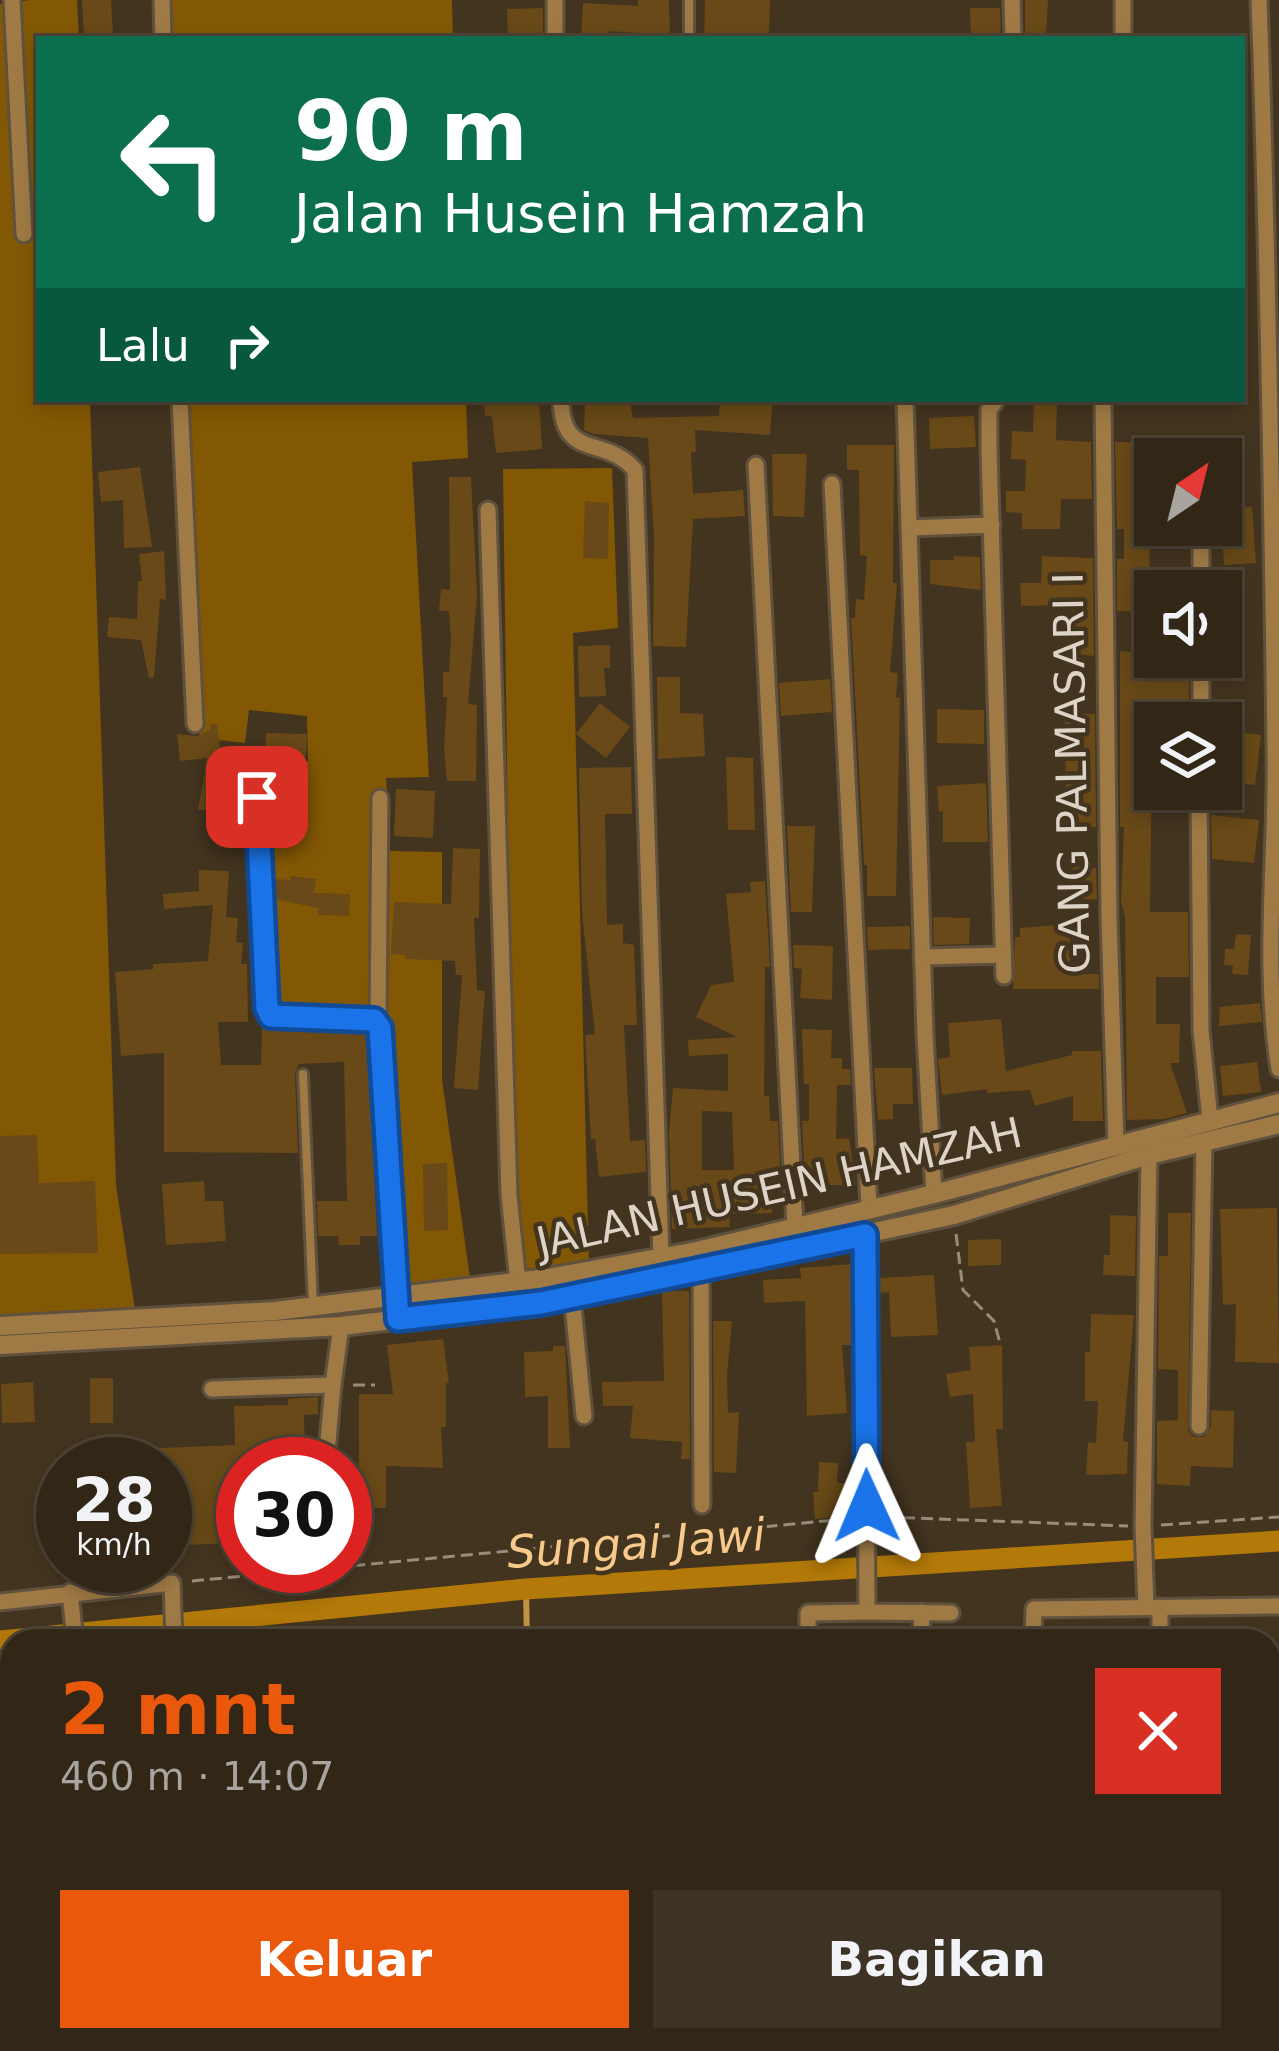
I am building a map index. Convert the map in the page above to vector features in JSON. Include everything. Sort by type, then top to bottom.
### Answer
[{"type":"street","points":[[12,0],[24,234]]},
{"type":"street","points":[[162,0],[164,36]]},
{"type":"street","points":[[555,0],[555,36]]},
{"type":"street","points":[[1012,0],[1013,36]]},
{"type":"street","points":[[1123,0],[1123,36]]},
{"type":"street","points":[[1259,0],[1276,754],[1272,973],[1279,1069]]},
{"type":"street","points":[[180,402],[195,724]]},
{"type":"street","points":[[561,402],[562,422],[576,442],[613,451],[635,470],[661,1257]]},
{"type":"street","points":[[905,402],[934,1194]]},
{"type":"street","points":[[995,402],[989,410],[1004,976]]},
{"type":"street","name":"GANG PALMASARI I","points":[[1103,402],[1110,1013],[1116,1146]]},
{"type":"street","points":[[756,465],[794,1226]]},
{"type":"street","points":[[832,484],[869,1207]]},
{"type":"street","points":[[488,510],[508,1195],[518,1282]]},
{"type":"street","points":[[909,528],[992,525]]},
{"type":"street","points":[[257,797],[271,1016],[374,1020],[379,1024]]},
{"type":"street","points":[[380,798],[379,1024],[398,1319]]},
{"type":"street","points":[[1199,810],[1201,1030],[1210,1120]]},
{"type":"street","points":[[922,957],[1003,956]]},
{"type":"street","name":"JALAN HUSEIN HAMZAH","points":[[0,1326],[104,1323],[313,1306],[518,1282],[661,1257],[934,1194],[1279,1103]]},
{"type":"street","name":"JALAN HUSEIN HAMZAH","points":[[0,1345],[341,1326],[572,1296],[959,1213],[1150,1155],[1279,1124]]},
{"type":"street","points":[[1199,1426],[1204,1141]]},
{"type":"street","points":[[1150,1155],[1144,1579],[1158,1629]]},
{"type":"street","points":[[959,1188],[959,1213]]},
{"type":"street","points":[[865,1235],[867,1612]]},
{"type":"street","points":[[701,1270],[703,1504]]},
{"type":"street","points":[[572,1296],[584,1416]]},
{"type":"street","points":[[328,1437],[341,1326]]},
{"type":"street","points":[[212,1389],[333,1385]]},
{"type":"street","points":[[0,1602],[135,1593]]},
{"type":"street","points":[[172,1593],[174,1629]]},
{"type":"street","points":[[71,1600],[74,1629]]},
{"type":"street","points":[[1033,1629],[1034,1609],[1279,1606]]},
{"type":"street","points":[[922,1612],[922,1629]]},
{"type":"street","points":[[808,1629],[808,1613],[951,1613]]},
{"type":"lane","points":[[689,0],[689,36]]},
{"type":"lane","points":[[303,1074],[313,1306]]},
{"type":"path","points":[[959,1213],[963,1290],[994,1321],[1000,1342]]},
{"type":"path","points":[[333,1385],[375,1385]]},
{"type":"path","points":[[192,1587],[866,1517],[1144,1533],[1279,1517]]},
{"type":"shaded area","points":[[77,0],[79,36],[36,36],[36,402],[90,402],[116,1185],[136,1316],[0,1314],[0,4]]},
{"type":"shaded area","points":[[171,0],[452,0],[453,36],[172,36]]},
{"type":"shaded area","points":[[186,402],[466,402],[468,458],[412,462],[429,777],[386,778],[390,851],[442,852],[442,1080],[474,1306],[399,1315],[383,1017],[267,1008],[270,768],[308,761],[307,716],[249,710],[245,743],[200,738]]},
{"type":"shaded area","points":[[612,468],[618,628],[573,633],[589,1267],[514,1280],[503,469]]},
{"type":"building","points":[[82,0],[111,0],[113,35],[84,36]]},
{"type":"building","points":[[638,0],[669,0],[670,36],[608,31],[608,36],[581,36],[583,3],[638,6]]},
{"type":"building","points":[[705,0],[770,0],[769,36],[704,36]]},
{"type":"building","points":[[1025,0],[1048,0],[1046,36],[1025,36]]},
{"type":"building","points":[[543,8],[543,36],[508,36],[507,9]]},
{"type":"building","points":[[970,8],[1000,8],[1001,36],[971,36]]},
{"type":"building","points":[[484,402],[539,402],[542,449],[496,453],[492,416],[485,416]]},
{"type":"building","points":[[585,402],[630,402],[633,418],[719,416],[720,402],[772,405],[770,435],[695,430],[693,494],[743,490],[745,516],[693,519],[686,647],[653,646],[654,537],[648,438],[584,430]]},
{"type":"building","points":[[1034,402],[1057,402],[1056,440],[1091,442],[1092,499],[1061,499],[1060,529],[1022,529],[1022,513],[1006,512],[1006,491],[1025,491],[1026,460],[1011,459],[1012,431],[1033,432]]},
{"type":"building","points":[[974,416],[976,447],[930,449],[929,418]]},
{"type":"building","points":[[1115,442],[1134,442],[1134,546],[1150,546],[1149,570],[1134,570],[1134,611],[1117,611],[1117,559],[1124,559],[1124,529],[1117,529]]},
{"type":"building","points":[[847,445],[894,445],[893,583],[897,583],[890,672],[898,673],[896,698],[900,698],[896,896],[867,896],[851,618],[855,618],[856,599],[864,600],[867,556],[860,555],[859,470],[847,470]]},
{"type":"building","points":[[772,454],[807,454],[804,517],[773,516]]},
{"type":"building","points":[[140,467],[152,547],[124,548],[123,500],[101,502],[98,472]]},
{"type":"building","points":[[449,477],[471,477],[477,595],[468,704],[477,705],[476,781],[447,781],[444,748],[447,697],[443,697],[443,672],[449,672],[451,637],[449,611],[439,610],[441,589],[450,590]]},
{"type":"building","points":[[585,501],[609,503],[608,559],[583,558]]},
{"type":"building","points":[[1252,507],[1256,563],[1224,565],[1223,546],[1242,546],[1242,508]]},
{"type":"building","points":[[164,551],[166,600],[160,599],[154,677],[149,678],[141,640],[107,637],[109,617],[137,619],[138,581],[142,581],[139,554]]},
{"type":"building","points":[[954,556],[980,557],[981,590],[930,584],[930,560],[954,560]]},
{"type":"building","points":[[1042,556],[1093,558],[1094,656],[1067,653],[1072,611],[1067,605],[1021,606],[1020,583],[1041,583]]},
{"type":"building","points":[[610,645],[610,668],[604,668],[606,696],[579,697],[578,646]]},
{"type":"building","points":[[1120,651],[1134,652],[1134,678],[1189,678],[1189,702],[1134,702],[1134,810],[1151,810],[1150,912],[1188,912],[1189,977],[1156,977],[1156,1024],[1180,1024],[1179,1063],[1170,1063],[1187,1113],[1164,1119],[1127,1120],[1121,902],[1124,827],[1120,827]]},
{"type":"building","points":[[657,677],[680,677],[680,713],[703,714],[705,756],[658,759]]},
{"type":"building","points":[[830,679],[832,712],[781,716],[779,683]]},
{"type":"building","points":[[600,703],[630,727],[606,758],[576,734]]},
{"type":"building","points":[[937,709],[984,710],[984,744],[937,743]]},
{"type":"building","points":[[1065,713],[1095,714],[1096,827],[1066,828]]},
{"type":"building","points":[[211,724],[217,724],[222,762],[236,764],[233,792],[227,791],[227,810],[198,810],[207,758],[180,761],[177,734],[197,736],[210,730]]},
{"type":"building","points":[[266,733],[307,734],[306,757],[265,756]]},
{"type":"building","points":[[1242,733],[1261,735],[1255,785],[1242,784]]},
{"type":"building","points":[[726,757],[753,758],[755,830],[728,830]]},
{"type":"building","points":[[631,767],[632,814],[605,814],[607,925],[623,924],[623,943],[634,945],[637,1025],[624,1025],[630,1141],[645,1140],[646,1172],[599,1177],[595,1139],[591,1139],[585,1035],[595,1034],[582,913],[579,768]]},
{"type":"building","points":[[986,783],[988,842],[943,842],[937,786]]},
{"type":"building","points":[[396,789],[435,791],[433,838],[394,836]]},
{"type":"building","points":[[1211,815],[1259,820],[1254,863],[1212,859]]},
{"type":"building","points":[[787,826],[815,826],[812,912],[791,912]]},
{"type":"building","points":[[453,848],[480,849],[479,918],[474,918],[477,990],[485,991],[478,1090],[454,1088],[462,975],[456,975],[455,961],[391,954],[394,902],[451,904]]},
{"type":"building","points":[[1073,866],[1096,868],[1097,900],[1070,898]]},
{"type":"building","points":[[199,870],[229,871],[226,917],[238,918],[236,942],[243,943],[241,964],[247,964],[248,1022],[218,1022],[221,1065],[261,1065],[262,1027],[368,1032],[377,1236],[360,1236],[360,1245],[339,1245],[338,1236],[318,1236],[317,1201],[347,1201],[344,1062],[299,1064],[295,1074],[298,1153],[164,1152],[164,1053],[121,1056],[115,972],[208,961],[213,905],[164,909],[163,894],[199,891]]},
{"type":"building","points":[[290,876],[316,879],[314,893],[350,894],[349,916],[318,915],[318,908],[274,899],[274,879],[291,880]]},
{"type":"building","points":[[765,881],[770,967],[765,967],[764,1096],[769,1096],[770,1121],[778,1121],[781,1185],[771,1186],[772,1213],[729,1214],[730,1227],[672,1229],[669,1133],[673,1088],[728,1091],[728,1054],[689,1056],[688,1040],[737,1037],[696,1017],[711,985],[734,982],[726,894],[751,892],[750,882]],"holes":[[[702,1111],[732,1112],[734,1170],[702,1170]]]},
{"type":"building","points":[[933,917],[970,918],[969,944],[934,945]]},
{"type":"building","points":[[1070,924],[1070,974],[1099,974],[1099,989],[1013,989],[1015,937],[1020,937],[1020,928]]},
{"type":"building","points":[[910,926],[910,949],[868,950],[867,927]]},
{"type":"building","points":[[1236,934],[1251,935],[1248,975],[1232,974],[1233,966],[1224,965],[1225,949],[1234,949]]},
{"type":"building","points":[[793,945],[833,946],[832,1000],[800,998],[802,969],[794,968]]},
{"type":"building","points":[[1260,1003],[1262,1022],[1219,1026],[1220,1007]]},
{"type":"building","points":[[1001,1019],[1006,1071],[1072,1055],[1072,1051],[1101,1051],[1103,1121],[1073,1121],[1073,1096],[1035,1106],[1030,1090],[942,1095],[938,1059],[950,1057],[948,1023]]},
{"type":"building","points":[[802,1029],[832,1030],[831,1058],[842,1058],[842,1069],[850,1069],[851,1085],[837,1085],[836,1139],[849,1138],[856,1185],[805,1185],[802,1121],[809,1121],[809,1084],[804,1084]]},
{"type":"building","points":[[1257,1062],[1261,1092],[1223,1096],[1220,1066]]},
{"type":"building","points":[[874,1068],[912,1068],[913,1104],[893,1104],[893,1119],[878,1120]]},
{"type":"building","points":[[37,1135],[39,1183],[95,1181],[98,1253],[0,1254],[0,1136]]},
{"type":"building","points":[[447,1163],[448,1230],[424,1231],[423,1164]]},
{"type":"building","points":[[204,1181],[205,1201],[223,1201],[226,1241],[166,1245],[162,1184]]},
{"type":"building","points":[[1277,1208],[1279,1363],[1235,1362],[1236,1304],[1223,1305],[1220,1209]]},
{"type":"building","points":[[1168,1213],[1191,1213],[1188,1431],[1204,1437],[1211,1427],[1211,1410],[1234,1411],[1233,1468],[1191,1466],[1190,1486],[1157,1484],[1157,1421],[1178,1420],[1178,1370],[1158,1369],[1159,1256],[1168,1256]]},
{"type":"building","points":[[1110,1215],[1136,1216],[1135,1276],[1103,1275],[1104,1255],[1110,1255]]},
{"type":"building","points":[[1001,1239],[1001,1265],[968,1266],[968,1240]]},
{"type":"building","points":[[853,1264],[854,1345],[842,1345],[847,1413],[807,1416],[805,1301],[764,1303],[763,1280],[801,1278],[800,1268]]},
{"type":"building","points":[[934,1275],[938,1335],[891,1337],[889,1292],[877,1293],[877,1278]]},
{"type":"building","points":[[662,1291],[689,1291],[690,1459],[681,1459],[682,1442],[630,1438],[633,1406],[603,1406],[602,1382],[664,1381]]},
{"type":"building","points":[[1091,1314],[1134,1315],[1123,1441],[1128,1442],[1127,1474],[1086,1475],[1088,1442],[1096,1443],[1098,1401],[1085,1401]]},
{"type":"building","points":[[713,1321],[732,1321],[727,1377],[728,1413],[739,1412],[736,1473],[714,1472]]},
{"type":"building","points":[[443,1339],[449,1383],[446,1427],[441,1427],[443,1468],[386,1466],[386,1508],[372,1508],[372,1437],[359,1437],[359,1394],[393,1394],[387,1345]]},
{"type":"building","points":[[1002,1345],[1003,1429],[996,1429],[1002,1506],[970,1508],[966,1442],[975,1442],[973,1394],[950,1397],[946,1374],[971,1370],[969,1347]]},
{"type":"building","points":[[553,1346],[565,1346],[570,1448],[548,1448],[548,1396],[525,1397],[524,1352],[553,1351]]},
{"type":"building","points":[[90,1378],[113,1378],[113,1423],[90,1423]]},
{"type":"building","points":[[33,1382],[35,1422],[2,1423],[1,1384]]},
{"type":"building","points":[[318,1397],[318,1414],[304,1415],[305,1437],[235,1437],[234,1406],[288,1405],[288,1399]]},
{"type":"building","points":[[216,1446],[216,1544],[192,1545],[192,1447]]},
{"type":"building","points":[[819,1462],[838,1463],[837,1483],[854,1483],[854,1505],[835,1504],[837,1517],[815,1519],[813,1492],[818,1492]]},
{"type":"waterway","name":"Sungai Jawi","points":[[121,1629],[526,1589],[1279,1541]]},
{"type":"waterway","points":[[526,1589],[527,1629]]},
{"type":"route","points":[[257,797],[271,1016],[374,1020],[379,1024],[398,1319],[541,1303],[865,1235],[867,1506]]}]
